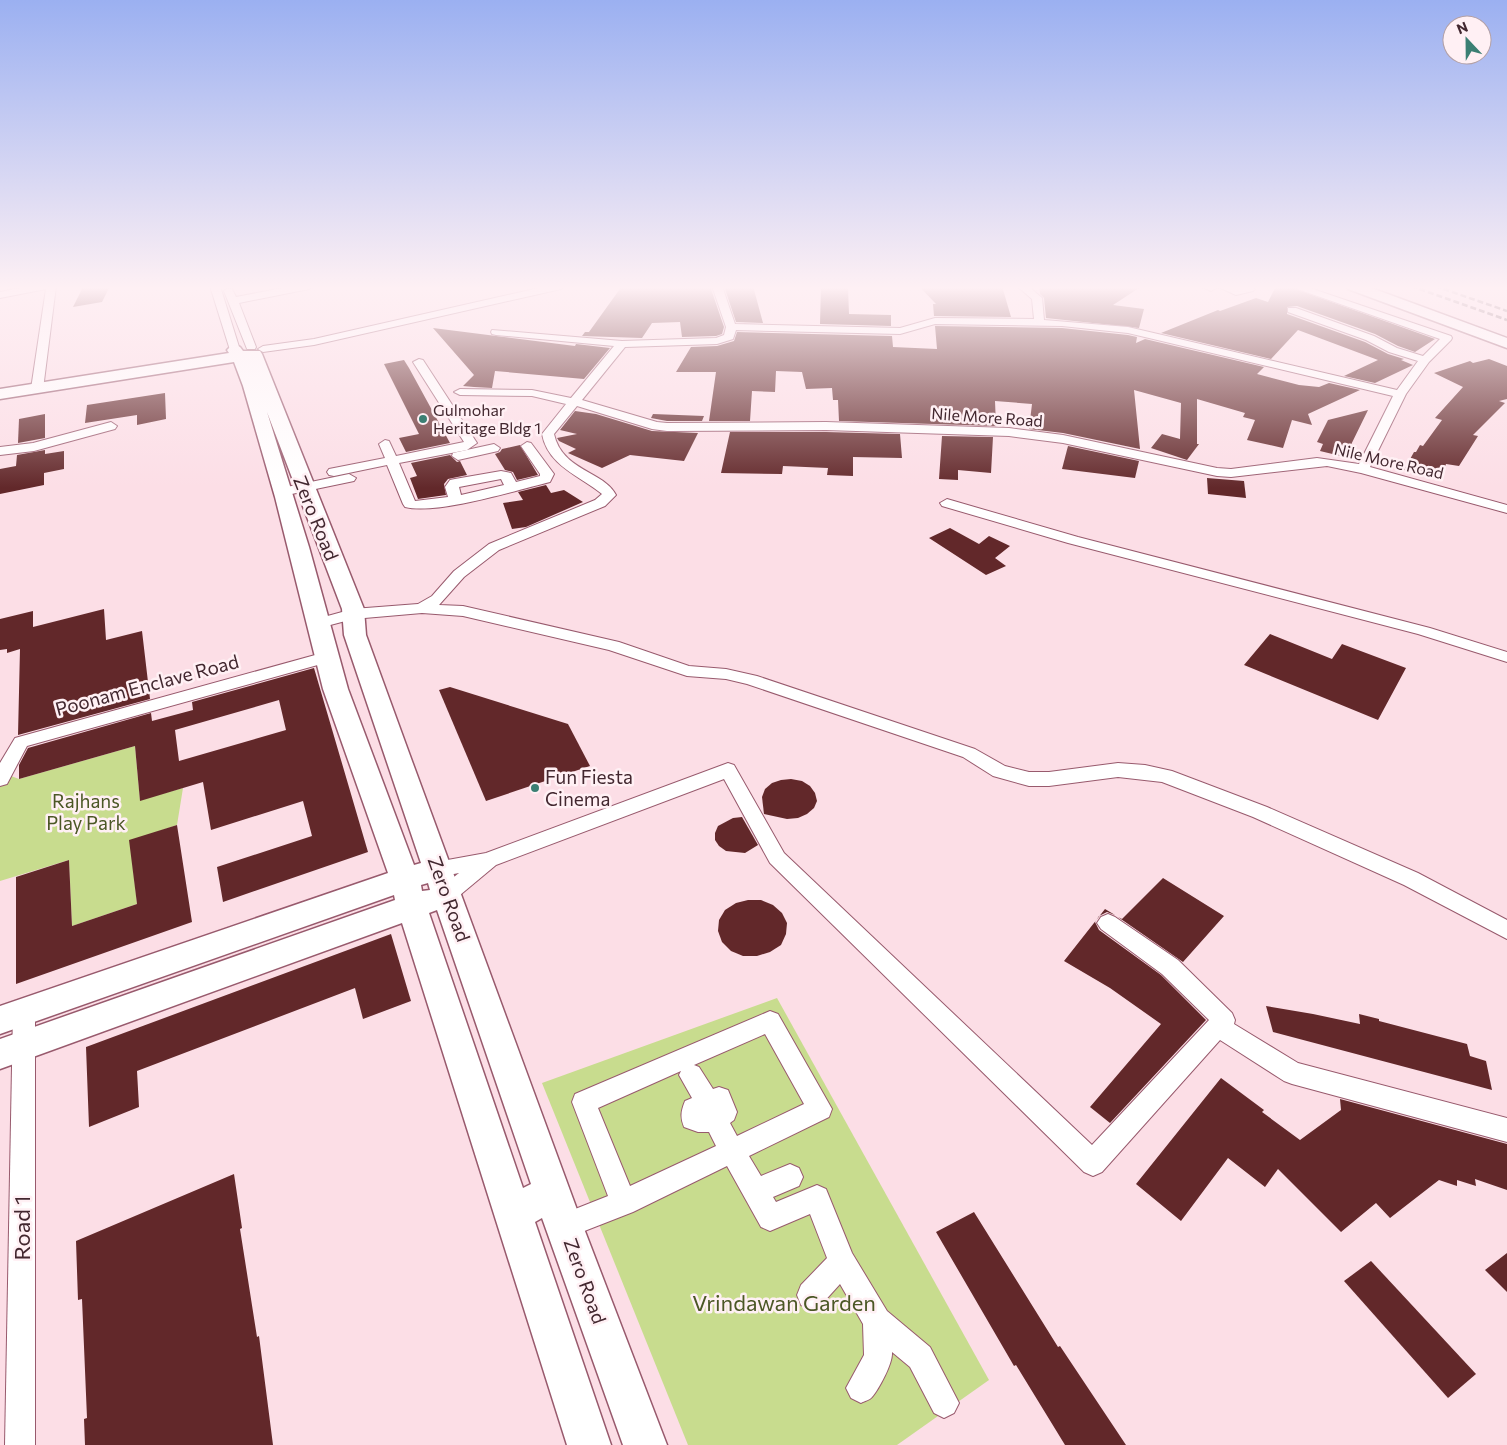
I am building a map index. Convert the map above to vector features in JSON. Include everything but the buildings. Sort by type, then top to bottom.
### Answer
[{"type":"street","points":[[37,385],[41,353]]},
{"type":"street","points":[[0,394],[37,385],[233,353]]},
{"type":"street","name":"Zero Road","points":[[249,353],[293,490],[326,657],[409,893],[589,1445]]},
{"type":"street","points":[[422,608],[437,599],[459,574],[494,547],[600,502],[609,495],[607,491],[565,464],[548,442],[550,430],[576,402],[615,353]]},
{"type":"street","points":[[1228,353],[1400,394]]},
{"type":"street","points":[[1404,353],[1425,360]]},
{"type":"street","points":[[1362,468],[1400,394],[1432,353]]},
{"type":"street","points":[[293,490],[463,447],[471,443],[419,362]]},
{"type":"street","points":[[0,388],[37,385]]},
{"type":"street","name":"Nile More Road","points":[[460,392],[522,391],[576,402],[656,426],[667,427],[826,426],[999,432],[1063,439],[1216,472],[1244,472],[1317,462],[1362,468],[1507,509]]},
{"type":"street","points":[[0,451],[34,446],[111,426]]},
{"type":"street","points":[[385,444],[410,504],[417,505],[456,500],[513,488],[547,477],[527,446]]},
{"type":"street","points":[[334,472],[393,465],[494,448]]},
{"type":"street","name":"Zero Road","points":[[293,490],[354,614],[355,636],[396,753],[564,1226],[646,1445]]},
{"type":"street","points":[[947,503],[1073,540],[1424,631],[1507,657]]},
{"type":"street","points":[[319,622],[354,614],[422,608],[480,614],[613,646],[687,671],[738,676],[969,753],[999,771],[1013,776],[1029,779],[1049,779],[1131,770],[1165,776],[1260,812],[1411,879],[1507,930]]},
{"type":"street","name":"Poonam Enclave Road","points":[[0,779],[21,742],[326,657]]},
{"type":"street","points":[[362,763],[396,753]]},
{"type":"street","points":[[12,1016],[443,882],[488,860],[728,770],[777,858],[1093,1163],[1224,1020],[1170,967],[1108,923]]},
{"type":"street","points":[[12,1050],[409,893]]},
{"type":"street","name":"Road 1","points":[[12,1016],[20,1445]]},
{"type":"street","points":[[564,1226],[624,1203],[820,1109],[770,1021],[584,1102],[624,1203]]},
{"type":"street","points":[[1218,1026],[1292,1073],[1507,1130]]},
{"type":"street","points":[[691,1075],[731,1152],[756,1191],[770,1218],[817,1198],[842,1262],[882,1330],[920,1357],[944,1403]]},
{"type":"street","points":[[756,1191],[790,1177]]},
{"type":"street","points":[[513,1214],[552,1192]]},
{"type":"street","points":[[811,1295],[842,1262]]},
{"type":"street","points":[[861,1388],[878,1358],[882,1330]]},
{"type":"green space","name":"Rajhans Play Park","points":[[135,746],[140,800],[183,788],[177,825],[130,841],[137,904],[72,926],[69,860],[0,881],[0,779],[3,773],[19,779]]},
{"type":"green space","name":"Vrindawan Garden","points":[[777,998],[989,1380],[897,1445],[688,1445],[542,1083]]},
{"type":"place","name":"Gulmohar Heritage Bldg 1","points":[[423,419]]},
{"type":"place","name":"Fun Fiesta Cinema","points":[[535,788]]}]
